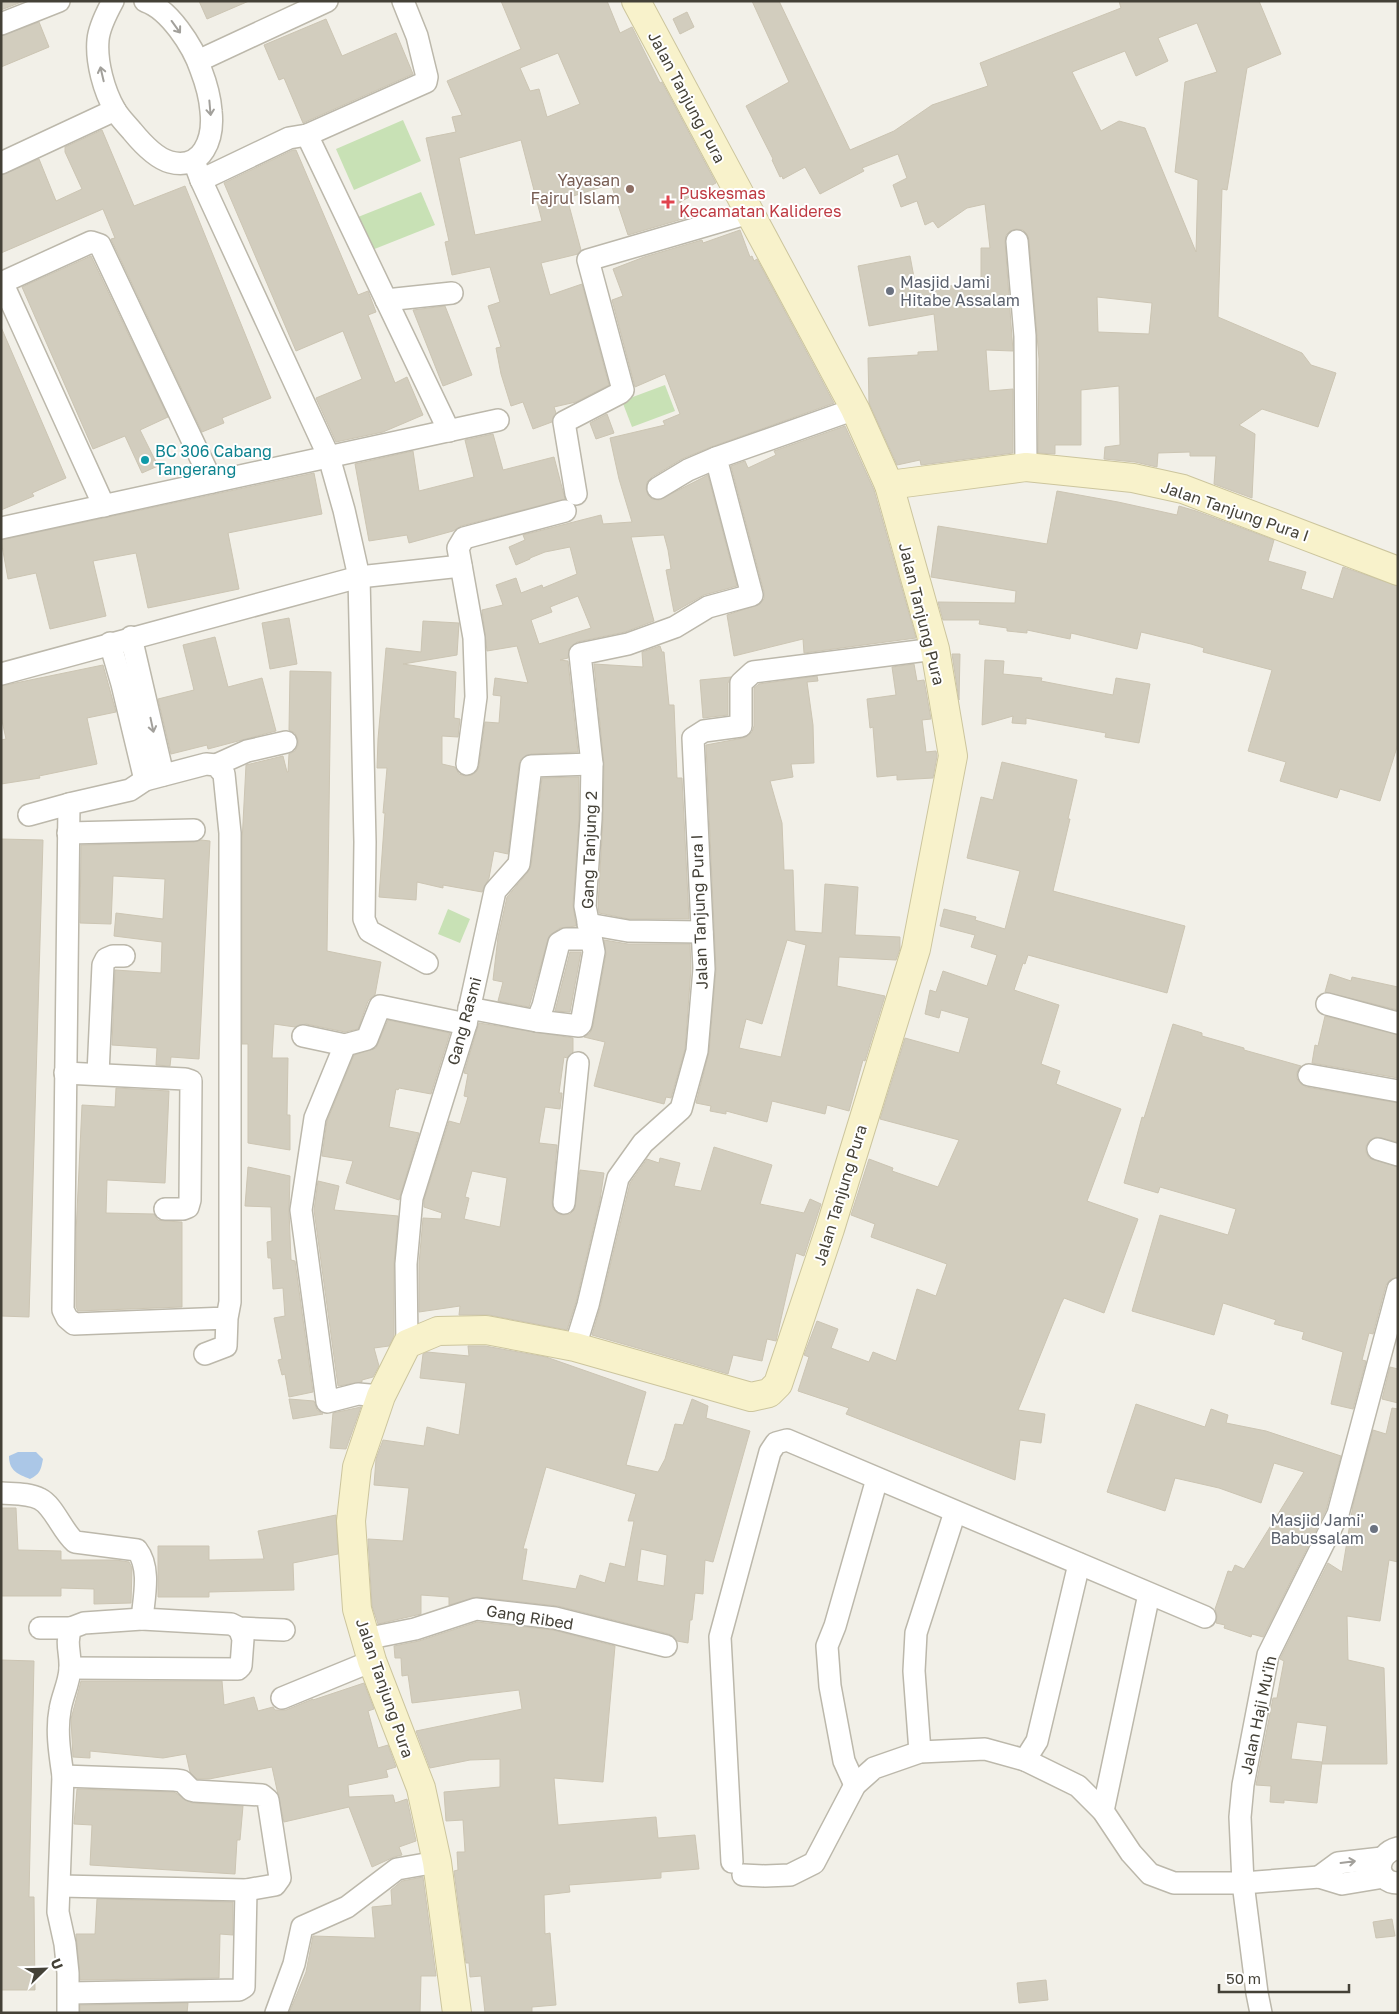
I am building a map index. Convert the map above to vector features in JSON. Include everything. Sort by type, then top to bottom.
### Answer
[{"type":"street","points":[[1,24],[60,1]]},
{"type":"street","points":[[113,1],[107,12],[98,40],[101,70],[115,110],[138,139],[152,151],[168,162],[181,163],[197,171],[329,457],[344,510],[359,577],[365,842],[364,919],[369,931],[428,963]]},
{"type":"street","points":[[145,1],[165,12],[198,61],[207,86],[211,113],[209,134],[197,171]]},
{"type":"street","points":[[198,61],[327,1]]},
{"type":"street","points":[[197,171],[289,138],[307,135],[426,82],[427,77],[417,36],[403,1]]},
{"type":"street","name":"Jalan Tanjung Pura","points":[[457,2013],[437,1862],[420,1788],[368,1650],[357,1609],[351,1521],[357,1467],[381,1396],[407,1344],[438,1331],[486,1330],[575,1347],[751,1397],[769,1393],[778,1384],[830,1229],[916,949],[953,756],[935,649],[889,486],[855,409],[636,1]]},
{"type":"street","points":[[1,162],[115,110]]},
{"type":"street","points":[[307,135],[449,431]]},
{"type":"street","points":[[467,764],[476,697],[474,638],[458,548],[464,538],[571,503],[564,422],[620,394],[623,390],[588,260],[749,213]]},
{"type":"street","points":[[1017,241],[1025,336],[1026,467]]},
{"type":"street","points":[[104,506],[2,282],[91,242],[100,245],[212,482]]},
{"type":"street","points":[[386,300],[452,293]]},
{"type":"street","points":[[658,488],[688,470],[716,458],[855,409]]},
{"type":"street","points":[[1,528],[498,420]]},
{"type":"street","name":"Gang Tanjung 2","points":[[537,1020],[579,1026],[581,1024],[594,952],[585,906],[591,818],[592,764],[580,654],[628,644],[675,627],[708,607],[752,595],[716,458]]},
{"type":"street","name":"Jalan Tanjung Pura I","points":[[889,486],[1026,467],[1133,478],[1183,490],[1398,571]]},
{"type":"street","points":[[2,673],[359,577],[461,566]]},
{"type":"street","points":[[131,638],[154,777]]},
{"type":"street","points":[[110,643],[154,777]]},
{"type":"street","name":"Jalan Tanjung Pura I","points":[[575,1347],[588,1305],[618,1178],[643,1143],[681,1109],[697,1051],[704,969],[693,738],[704,731],[742,726],[741,683],[753,672],[935,649]]},
{"type":"street","points":[[29,815],[130,790],[154,777],[206,764],[216,764],[247,751],[286,742]]},
{"type":"street","points":[[205,1354],[235,1346],[227,1318],[230,1302],[230,833],[224,774],[216,764]]},
{"type":"street","name":"Gang Rasmi","points":[[407,1344],[406,1264],[412,1198],[467,1016],[495,891],[519,864],[531,766],[592,764]]},
{"type":"street","points":[[69,804],[63,1310],[67,1318],[74,1324],[227,1318]]},
{"type":"street","points":[[68,833],[194,830]]},
{"type":"street","points":[[304,1036],[345,1045],[367,1039],[380,1006],[467,1016],[537,1020],[543,1006],[559,942],[589,932],[628,930],[702,932]]},
{"type":"street","points":[[98,1074],[103,965],[106,959],[113,956],[124,956]]},
{"type":"street","points":[[1328,1004],[1398,1023]]},
{"type":"street","points":[[345,1045],[315,1118],[301,1210],[327,1402],[358,1394],[381,1396]]},
{"type":"street","points":[[564,1203],[578,1062]]},
{"type":"street","points":[[65,1073],[195,1081],[190,1200],[188,1207],[183,1209],[165,1209]]},
{"type":"street","points":[[1309,1074],[1398,1091]]},
{"type":"street","name":"Jalan Haji Mu'ih","points":[[1261,2013],[1243,1883],[1240,1816],[1243,1785],[1268,1655],[1338,1514],[1398,1289]]},
{"type":"street","points":[[1205,1618],[787,1440],[776,1443],[770,1452],[720,1636],[738,1868],[765,1876],[790,1875],[814,1863],[855,1786],[874,1768],[920,1752],[984,1749],[1025,1760],[1078,1786],[1103,1812],[1131,1853],[1150,1874],[1174,1883],[1243,1883],[1319,1877],[1338,1863],[1390,1867]]},
{"type":"street","points":[[855,1786],[844,1761],[830,1686],[828,1646],[877,1479]]},
{"type":"street","points":[[1,1493],[30,1496],[41,1500],[49,1507],[68,1536],[75,1542],[137,1550],[143,1558],[145,1576],[142,1619]]},
{"type":"street","points":[[920,1752],[914,1672],[916,1633],[955,1512]]},
{"type":"street","points":[[1025,1760],[1037,1741],[1079,1564]]},
{"type":"street","points":[[1103,1812],[1149,1594]]},
{"type":"street","name":"Gang Ribed","points":[[282,1698],[368,1650],[415,1630],[476,1609],[554,1618],[666,1646]]},
{"type":"street","points":[[40,1628],[72,1628],[84,1623],[142,1619],[230,1624],[239,1628],[284,1630]]},
{"type":"street","points":[[72,1628],[67,1640],[70,1668],[68,1683],[59,1712],[59,1754],[63,1776],[58,1912],[65,1944],[69,2003],[239,1990],[244,1987],[246,1890]]},
{"type":"street","points":[[70,1668],[238,1669],[241,1666],[243,1639],[239,1628]]},
{"type":"street","points":[[60,1886],[246,1890],[275,1885],[280,1878],[268,1800],[262,1795],[196,1791],[191,1790],[182,1781],[175,1780],[63,1776]]},
{"type":"street","points":[[276,2013],[294,1964],[302,1927],[347,1907],[397,1869],[437,1862]]},
{"type":"green space","points":[[403,120],[421,161],[354,190],[336,149]]},
{"type":"green space","points":[[421,192],[435,225],[372,250],[358,217]]},
{"type":"green space","points":[[665,385],[675,411],[632,427],[622,401]]},
{"type":"green space","points":[[448,909],[470,919],[460,943],[438,934]]},
{"type":"water","points":[[18,1452],[36,1452],[43,1459],[40,1471],[30,1479],[12,1469],[9,1456]]},
{"type":"building","points":[[1,1],[24,1],[1,10]]},
{"type":"building","points":[[199,1],[249,1],[207,19]]},
{"type":"building","points":[[501,1],[607,1],[620,33],[632,27],[660,83],[662,82],[716,183],[680,202],[686,218],[628,235],[611,184],[567,198],[581,250],[578,254],[541,263],[550,295],[582,284],[609,385],[576,402],[554,407],[556,413],[552,422],[533,429],[523,402],[511,406],[501,374],[496,348],[501,347],[488,306],[500,302],[490,267],[452,275],[445,242],[449,241],[426,138],[456,132],[452,117],[462,115],[447,81],[521,49]],"holes":[[[558,53],[580,104],[547,117],[539,89],[530,91],[520,68]],[[521,140],[542,221],[475,235],[459,158]]]},
{"type":"building","points":[[752,1],[779,1],[850,150],[894,131],[932,105],[988,86],[980,63],[1121,8],[1119,1],[1259,1],[1281,54],[1247,68],[1227,190],[1222,189],[1218,317],[1302,353],[1311,365],[1336,373],[1318,427],[1262,409],[1239,425],[1255,434],[1252,498],[1214,484],[1216,456],[1190,456],[1190,452],[1158,453],[1157,467],[1135,462],[1104,459],[1105,447],[1120,445],[1119,386],[1081,390],[1081,445],[1055,445],[1055,454],[1038,453],[1039,359],[1029,240],[1023,230],[1016,229],[1006,235],[1005,242],[1013,351],[986,350],[989,391],[1013,389],[1013,453],[921,465],[920,460],[897,465],[869,403],[868,358],[918,355],[918,352],[938,351],[934,314],[869,326],[858,266],[910,256],[916,288],[981,284],[981,248],[990,248],[985,204],[967,208],[938,228],[933,221],[925,225],[917,201],[901,207],[893,185],[907,178],[898,154],[862,168],[864,171],[820,194],[805,167],[783,179],[782,176],[780,177],[746,106],[789,82]],"holes":[[[1197,23],[1217,72],[1185,82],[1175,172],[1198,180],[1196,252],[1145,128],[1119,121],[1101,131],[1072,72],[1125,51],[1136,76],[1168,61],[1158,38]],[[1097,297],[1152,303],[1149,334],[1098,332]]]},
{"type":"building","points":[[687,12],[694,27],[680,34],[673,19]]},
{"type":"building","points":[[326,19],[342,56],[396,33],[413,74],[303,123],[284,78],[279,80],[264,45]]},
{"type":"building","points":[[39,22],[49,47],[1,67],[1,36]]},
{"type":"building","points":[[102,130],[134,206],[185,186],[271,398],[222,418],[224,423],[202,432],[111,239],[115,238],[103,209],[1,253],[1,175],[39,159],[56,201],[82,189],[65,152],[65,147]]},
{"type":"building","points":[[296,150],[358,295],[368,291],[376,312],[368,315],[395,383],[407,377],[423,415],[383,432],[336,442],[316,398],[362,379],[343,331],[296,351],[224,183]]},
{"type":"building","points":[[740,230],[750,257],[752,256],[754,261],[757,259],[834,403],[682,459],[647,482],[646,489],[648,495],[652,499],[659,500],[708,475],[737,586],[704,595],[674,612],[666,570],[671,569],[664,535],[631,537],[654,621],[625,632],[577,642],[569,649],[568,658],[560,660],[568,661],[578,752],[531,754],[521,759],[508,854],[494,851],[489,878],[482,892],[443,885],[443,888],[417,882],[416,900],[379,897],[387,768],[377,768],[386,648],[421,652],[423,621],[459,623],[457,655],[403,664],[456,672],[454,718],[460,719],[458,737],[442,736],[442,764],[455,767],[459,774],[465,776],[472,775],[479,766],[485,722],[499,723],[501,696],[493,695],[495,678],[528,683],[517,646],[487,651],[482,610],[503,605],[496,585],[516,578],[521,593],[542,585],[543,588],[577,574],[570,547],[545,552],[516,565],[509,547],[525,540],[523,535],[601,515],[603,524],[632,522],[619,479],[610,438],[665,425],[663,421],[680,414],[665,374],[635,387],[612,300],[623,296],[613,269],[644,257],[702,240],[703,243]],"holes":[[[578,596],[591,628],[539,644],[531,620],[552,612],[550,607]]]},
{"type":"building","points":[[91,256],[168,417],[140,430],[158,466],[142,473],[125,436],[93,449],[22,287]]},
{"type":"building","points":[[445,306],[472,375],[443,386],[413,310]]},
{"type":"building","points":[[1,327],[66,478],[32,493],[34,496],[1,510]]},
{"type":"building","points":[[607,414],[614,433],[596,439],[590,423]]},
{"type":"building","points":[[845,426],[874,490],[916,638],[804,653],[803,639],[734,656],[727,615],[760,604],[764,599],[764,592],[731,466],[745,461],[748,468],[776,455],[774,451]]},
{"type":"building","points":[[493,434],[503,470],[554,457],[565,499],[461,526],[453,531],[409,543],[407,535],[369,541],[355,464],[413,451],[419,491],[474,477],[465,440]]},
{"type":"building","points":[[314,473],[322,514],[228,533],[239,589],[148,608],[136,553],[93,561],[106,616],[50,629],[36,573],[8,579],[1,540]]},
{"type":"building","points":[[1057,491],[1177,515],[1179,506],[1274,540],[1268,561],[1306,572],[1301,589],[1333,599],[1343,567],[1398,586],[1398,744],[1380,801],[1340,789],[1337,798],[1280,781],[1286,762],[1248,751],[1272,670],[1203,652],[1204,648],[1191,644],[1141,632],[1137,649],[1071,633],[1070,639],[1027,630],[1027,633],[1007,631],[1007,628],[979,624],[980,620],[943,620],[938,602],[1015,603],[1016,591],[931,577],[938,526],[1047,544]]},
{"type":"building","points":[[289,618],[297,664],[270,669],[262,623]]},
{"type":"building","points":[[215,637],[228,687],[262,678],[276,731],[208,749],[207,745],[171,754],[158,699],[194,690],[183,645]]},
{"type":"building","points":[[660,646],[662,652],[664,652],[669,705],[674,705],[677,778],[682,778],[689,919],[629,919],[599,913],[604,764],[594,664],[643,667],[642,652]]},
{"type":"building","points":[[952,654],[960,654],[959,700]]},
{"type":"building","points":[[985,660],[1004,661],[1003,674],[1042,678],[1041,681],[1113,695],[1116,678],[1150,684],[1139,743],[1105,737],[1106,733],[1026,718],[1026,724],[1012,723],[1013,716],[982,725]]},
{"type":"building","points":[[914,664],[917,681],[924,680],[931,719],[922,720],[926,752],[936,751],[937,756],[933,778],[897,780],[897,775],[877,777],[873,727],[870,728],[867,699],[896,695],[892,667]]},
{"type":"building","points":[[103,665],[116,712],[87,718],[97,764],[39,776],[40,778],[1,784],[1,740],[6,739],[1,716],[1,686]]},
{"type":"building","points":[[290,671],[331,672],[327,951],[381,962],[375,995],[368,1001],[358,1029],[345,1032],[306,1024],[295,1027],[274,1024],[272,1058],[288,1058],[287,1115],[290,1115],[290,1150],[248,1143],[248,1044],[242,1044],[242,842],[246,765],[283,756],[288,772],[289,754],[295,751],[298,745],[295,733],[289,730]]},
{"type":"building","points":[[817,676],[818,681],[807,682],[813,725],[814,763],[791,764],[793,777],[770,781],[782,823],[784,870],[793,870],[795,931],[822,933],[825,884],[858,887],[855,935],[900,937],[900,949],[896,960],[839,957],[837,986],[885,996],[865,1061],[863,1060],[849,1111],[827,1105],[825,1114],[772,1101],[767,1122],[726,1111],[726,1114],[710,1111],[711,1106],[696,1103],[709,1052],[716,970],[706,745],[743,738],[752,732],[754,726],[754,688],[759,684]],"holes":[[[787,940],[806,945],[781,1057],[739,1048],[746,1019],[762,1024]]]},
{"type":"building","points":[[731,677],[728,683],[728,715],[703,718],[700,680]]},
{"type":"building","points":[[1002,762],[1077,780],[1053,891],[1185,926],[1167,993],[1028,955],[1025,964],[1023,963],[1014,990],[1059,1005],[1041,1064],[1060,1071],[1056,1084],[1121,1109],[1087,1201],[1138,1219],[1104,1313],[1064,1298],[1061,1304],[1018,1410],[1045,1414],[1041,1443],[1020,1440],[1015,1480],[846,1414],[849,1408],[798,1391],[809,1357],[804,1355],[817,1321],[838,1329],[831,1348],[869,1362],[873,1352],[896,1361],[917,1289],[936,1296],[947,1264],[871,1237],[875,1224],[851,1215],[869,1159],[893,1168],[892,1171],[938,1187],[959,1140],[880,1119],[905,1038],[959,1053],[969,1018],[941,1010],[939,1018],[925,1014],[930,990],[936,992],[943,971],[987,986],[997,955],[971,947],[975,935],[940,926],[944,909],[976,917],[975,920],[1005,929],[1020,871],[967,858],[981,797],[993,800]]},
{"type":"building","points":[[579,777],[579,818],[573,905],[576,926],[560,928],[549,936],[529,1007],[498,1001],[503,982],[493,980],[498,937],[507,897],[531,866],[542,778]]},
{"type":"building","points":[[1,839],[43,840],[29,1317],[1,1316]]},
{"type":"building","points":[[201,840],[210,841],[199,1059],[171,1057],[170,1066],[156,1065],[157,1048],[112,1045],[115,970],[161,973],[162,942],[114,936],[116,913],[163,919],[165,879],[113,876],[111,924],[80,923],[81,845],[194,842]]},
{"type":"building","points":[[604,940],[628,944],[690,944],[691,969],[685,1049],[671,1098],[666,1097],[664,1104],[594,1086],[605,1042],[584,1037],[590,1033],[593,1026],[606,954]]},
{"type":"building","points":[[570,952],[581,952],[570,1012],[555,1011]]},
{"type":"building","points":[[1330,974],[1351,981],[1352,977],[1398,987],[1398,1010],[1325,992]]},
{"type":"building","points":[[1325,1016],[1398,1035],[1398,1078],[1312,1063],[1315,1045],[1318,1046]]},
{"type":"building","points":[[388,1020],[450,1033],[431,1094],[396,1089],[389,1127],[419,1133],[399,1200],[346,1183],[353,1161],[322,1156],[327,1121],[354,1055],[376,1048]]},
{"type":"building","points":[[479,1023],[573,1038],[573,1052],[567,1058],[564,1057],[559,1093],[562,1093],[560,1109],[545,1107],[539,1143],[557,1145],[553,1209],[563,1215],[570,1214],[574,1210],[580,1170],[604,1173],[600,1200],[576,1302],[567,1330],[489,1315],[459,1315],[460,1306],[419,1312],[419,1264],[423,1218],[441,1219],[442,1213],[424,1207],[424,1200],[449,1121],[460,1124],[468,1097],[464,1096],[468,1074],[464,1073]],"holes":[[[472,1171],[507,1178],[500,1227],[464,1219],[469,1198],[465,1197]]]},
{"type":"building","points":[[1173,1024],[1202,1033],[1202,1036],[1244,1048],[1244,1050],[1301,1066],[1297,1072],[1297,1079],[1306,1087],[1398,1103],[1398,1142],[1376,1137],[1370,1140],[1366,1146],[1369,1158],[1398,1167],[1398,1277],[1390,1280],[1386,1285],[1373,1334],[1369,1333],[1362,1360],[1366,1361],[1353,1409],[1331,1404],[1343,1352],[1302,1339],[1304,1332],[1274,1324],[1276,1320],[1223,1303],[1214,1335],[1132,1311],[1160,1215],[1228,1235],[1236,1209],[1160,1187],[1158,1193],[1124,1183],[1142,1117],[1144,1118]]},
{"type":"building","points":[[116,1088],[169,1091],[165,1183],[107,1180],[106,1213],[154,1214],[158,1220],[182,1222],[182,1307],[78,1311],[76,1307],[76,1233],[82,1105],[115,1107]]},
{"type":"building","points":[[714,1147],[772,1165],[760,1204],[804,1213],[810,1199],[821,1204],[804,1256],[796,1253],[776,1341],[767,1339],[762,1361],[733,1355],[728,1374],[592,1335],[630,1183],[647,1159],[659,1163],[660,1158],[680,1163],[674,1186],[701,1191]]},
{"type":"building","points":[[248,1167],[290,1176],[291,1260],[295,1261],[313,1392],[289,1397],[285,1374],[282,1375],[278,1360],[282,1359],[274,1318],[285,1316],[283,1288],[273,1289],[271,1258],[268,1258],[267,1242],[272,1241],[271,1207],[245,1206]]},
{"type":"building","points":[[318,1181],[339,1186],[334,1210],[398,1216],[394,1264],[394,1336],[389,1346],[374,1348],[379,1366],[373,1377],[362,1380],[362,1382],[338,1386],[314,1210]]},
{"type":"building","points":[[468,1346],[485,1346],[546,1357],[646,1392],[626,1465],[658,1472],[665,1459],[675,1424],[683,1425],[692,1399],[708,1406],[706,1418],[750,1431],[713,1562],[705,1560],[703,1594],[695,1593],[688,1643],[677,1641],[669,1634],[558,1606],[477,1597],[449,1605],[449,1597],[421,1595],[421,1614],[378,1624],[372,1606],[368,1539],[403,1541],[409,1488],[374,1485],[376,1459],[383,1440],[424,1446],[427,1427],[459,1435],[466,1383],[420,1378],[423,1354],[427,1352],[469,1356]],"holes":[[[546,1467],[636,1494],[628,1521],[634,1521],[625,1567],[610,1563],[605,1583],[580,1575],[576,1589],[522,1580],[527,1549],[523,1549]],[[641,1549],[667,1555],[664,1586],[637,1581]]]},
{"type":"building","points":[[1390,1367],[1398,1369],[1398,1403],[1382,1399]]},
{"type":"building","points":[[289,1399],[314,1401],[317,1410],[323,1414],[293,1419]]},
{"type":"building","points":[[1136,1404],[1205,1427],[1211,1409],[1228,1415],[1226,1423],[1266,1431],[1341,1456],[1326,1510],[1263,1637],[1252,1634],[1251,1637],[1224,1628],[1225,1625],[1216,1623],[1215,1609],[1228,1571],[1232,1572],[1235,1565],[1244,1569],[1304,1472],[1274,1463],[1261,1503],[1219,1488],[1175,1478],[1165,1511],[1107,1492]]},
{"type":"building","points":[[361,1407],[346,1449],[330,1448],[333,1413]]},
{"type":"building","points":[[1392,1408],[1398,1409],[1398,1562],[1389,1560],[1380,1621],[1347,1616],[1348,1660],[1384,1668],[1387,1764],[1322,1764],[1327,1726],[1297,1722],[1291,1759],[1322,1762],[1317,1803],[1284,1800],[1284,1803],[1270,1802],[1271,1786],[1256,1785],[1273,1698],[1277,1698],[1284,1661],[1280,1659],[1328,1563],[1342,1572],[1353,1505],[1373,1430],[1386,1434]]},
{"type":"building","points":[[1,1508],[16,1508],[18,1550],[61,1551],[61,1560],[116,1560],[129,1562],[132,1568],[131,1603],[94,1604],[94,1589],[61,1588],[61,1596],[1,1596]]},
{"type":"building","points":[[336,1515],[338,1554],[293,1563],[294,1590],[209,1592],[209,1597],[158,1597],[158,1546],[209,1546],[209,1560],[264,1559],[258,1531]]},
{"type":"building","points":[[477,1622],[553,1630],[615,1646],[603,1782],[554,1778],[558,1825],[656,1817],[658,1838],[695,1835],[699,1869],[661,1872],[661,1878],[569,1885],[570,1892],[544,1895],[545,1934],[550,1933],[556,2005],[532,2007],[532,2013],[485,2013],[481,1976],[470,1977],[469,1963],[466,1963],[454,1871],[458,1870],[457,1852],[465,1852],[463,1820],[446,1821],[444,1792],[500,1787],[500,1759],[470,1760],[430,1768],[416,1731],[522,1709],[519,1690],[412,1703],[408,1675],[402,1676],[401,1658],[395,1658],[394,1646],[419,1641]]},
{"type":"building","points":[[1,1660],[34,1661],[29,1897],[34,1897],[35,1990],[1,1990]]},
{"type":"building","points":[[81,1681],[222,1681],[224,1705],[254,1697],[258,1711],[273,1707],[275,1710],[286,1710],[313,1699],[364,1683],[374,1709],[368,1711],[378,1748],[388,1745],[396,1767],[386,1770],[388,1777],[348,1785],[349,1797],[393,1795],[395,1803],[407,1799],[416,1841],[399,1847],[402,1855],[372,1867],[349,1807],[284,1822],[272,1767],[209,1779],[197,1779],[190,1772],[186,1754],[163,1758],[90,1751],[90,1758],[73,1757],[71,1719]]},
{"type":"building","points":[[77,1789],[174,1792],[192,1803],[243,1806],[240,1840],[237,1840],[235,1874],[90,1865],[92,1825],[74,1824]]},
{"type":"building","points":[[423,1877],[436,1976],[421,1976],[420,2013],[289,2013],[306,1972],[313,1936],[375,1938],[372,1907],[392,1905],[391,1890],[402,1881]]},
{"type":"building","points":[[97,1899],[233,1902],[233,1935],[220,1934],[219,1978],[80,1980],[76,1934],[95,1934]]},
{"type":"building","points":[[1392,1919],[1395,1936],[1376,1938],[1373,1922]]},
{"type":"building","points":[[1046,1980],[1048,2000],[1019,2003],[1017,1983]]},
{"type":"building","points":[[188,2003],[187,2013],[80,2013],[80,2005]]},
{"type":"place","name":"Yayasan Fajrul Islam","points":[[630,189]]},
{"type":"place","name":"Puskesmas Kecamatan Kalideres","points":[[668,202]]},
{"type":"place","name":"Masjid Jami Hitabe Assalam","points":[[890,291]]},
{"type":"place","name":"BC 306 Cabang Tangerang","points":[[145,460]]},
{"type":"place","name":"Masjid Jami' Babussalam","points":[[1374,1529]]}]
